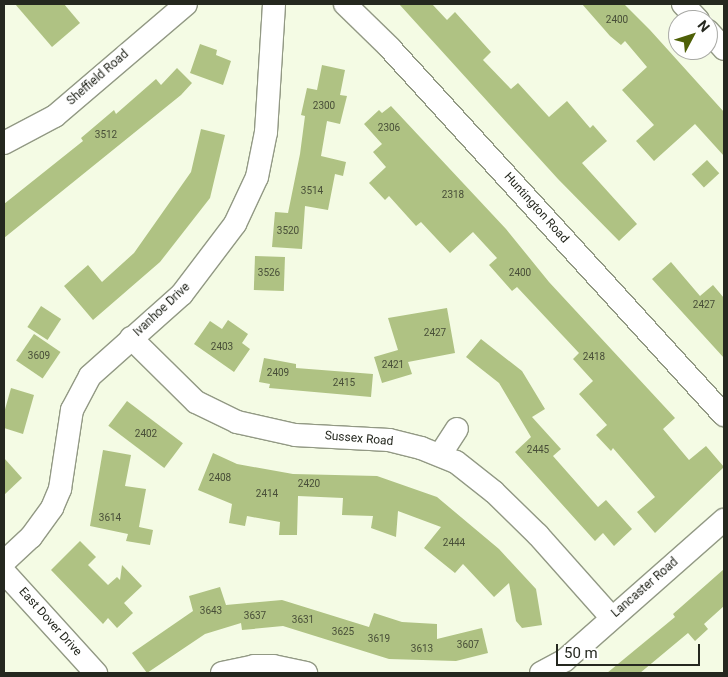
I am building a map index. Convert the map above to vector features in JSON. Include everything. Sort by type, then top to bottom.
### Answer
[{"type":"street","name":"Sheffield Road","points":[[6,134],[36,129],[55,116],[186,4]]},
{"type":"street","name":"Ivanhoe Drive","points":[[4,562],[31,537],[52,508],[60,489],[67,433],[79,393],[90,376],[182,294],[205,267],[235,224],[257,176],[266,132],[274,4]]},
{"type":"street","name":"Huntington Road","points":[[345,4],[389,47],[724,415]]},
{"type":"street","name":"Sussex Road","points":[[131,338],[196,402],[237,422],[295,435],[389,440],[440,455],[456,462],[494,492],[538,536],[611,617]]},
{"type":"street","points":[[440,455],[457,429]]},
{"type":"street","name":"Lancaster Road","points":[[541,673],[565,660],[611,617],[724,520]]},
{"type":"street","name":"East Dover Drive","points":[[4,572],[96,673]]},
{"type":"street","points":[[222,673],[245,667],[273,666],[306,673]]},
{"type":"building","points":[[15,4],[64,4],[80,23],[52,47]]},
{"type":"building","points":[[399,4],[432,4],[447,20],[455,12],[491,52],[483,60],[511,89],[518,83],[549,117],[567,101],[590,128],[593,125],[607,141],[582,163],[637,224],[619,241],[558,179]]},
{"type":"building","points":[[582,4],[624,4],[650,30],[668,50],[668,60],[677,60],[724,112],[724,156],[695,124],[654,161],[636,141],[654,125],[622,90],[647,67],[625,41],[621,45],[610,36]]},
{"type":"building","points":[[200,44],[217,50],[216,55],[231,61],[223,85],[190,73]]},
{"type":"building","points":[[322,65],[345,70],[340,95],[347,96],[340,124],[327,121],[321,156],[346,162],[343,176],[335,174],[328,210],[305,206],[302,249],[272,247],[275,212],[288,213],[300,154],[305,116],[301,115],[307,88],[317,90]]},
{"type":"building","points":[[177,68],[192,83],[181,95],[4,238],[4,204],[83,141],[81,138],[114,110],[116,114],[156,79],[161,85]]},
{"type":"building","points":[[391,106],[506,229],[549,282],[675,418],[663,429],[689,460],[706,446],[724,467],[655,533],[637,512],[655,497],[613,448],[611,451],[596,435],[607,425],[579,394],[593,381],[573,359],[579,353],[517,287],[512,291],[489,265],[497,258],[473,232],[450,253],[421,222],[416,226],[389,196],[385,200],[369,183],[386,167],[373,152],[382,144],[364,124],[379,110],[382,113]]},
{"type":"building","points":[[201,129],[225,135],[210,198],[160,262],[93,320],[64,286],[88,265],[102,282],[134,253],[191,172]]},
{"type":"building","points":[[707,160],[719,173],[704,187],[692,174]]},
{"type":"building","points":[[255,256],[285,257],[284,291],[254,290]]},
{"type":"building","points":[[671,262],[700,296],[713,285],[724,298],[724,358],[652,279]]},
{"type":"building","points":[[41,306],[61,319],[48,340],[27,327]]},
{"type":"building","points":[[447,308],[455,353],[408,362],[412,374],[382,383],[374,357],[398,350],[388,318]]},
{"type":"building","points":[[228,320],[248,334],[242,343],[250,349],[234,372],[194,344],[210,321],[222,329]]},
{"type":"building","points":[[34,334],[61,352],[43,378],[16,361]]},
{"type":"building","points":[[481,339],[522,371],[545,409],[532,417],[561,449],[553,456],[598,507],[606,500],[632,529],[614,546],[603,533],[595,541],[515,452],[531,437],[499,383],[466,357]]},
{"type":"building","points":[[264,358],[296,364],[296,368],[373,374],[371,397],[269,388],[270,384],[259,382]]},
{"type":"building","points":[[11,388],[34,395],[23,434],[4,428],[4,413]]},
{"type":"building","points":[[127,401],[183,443],[164,468],[108,426]]},
{"type":"building","points":[[103,450],[131,455],[125,486],[146,489],[139,527],[153,530],[150,545],[126,541],[128,534],[90,526]]},
{"type":"building","points":[[213,453],[237,464],[293,474],[377,476],[437,497],[499,549],[536,589],[542,625],[522,628],[516,621],[509,583],[494,597],[463,564],[455,573],[424,548],[441,527],[398,511],[396,537],[371,528],[373,516],[342,515],[343,498],[298,496],[297,535],[279,535],[280,522],[247,516],[245,526],[229,523],[232,504],[198,490]]},
{"type":"building","points":[[4,458],[22,478],[4,495]]},
{"type":"building","points":[[80,541],[96,557],[88,565],[108,585],[117,577],[120,580],[122,565],[142,586],[124,603],[133,613],[117,628],[108,618],[103,624],[51,570]]},
{"type":"building","points":[[724,569],[724,606],[704,624],[708,629],[695,641],[688,633],[640,673],[607,673],[675,617],[673,614]]},
{"type":"building","points":[[220,587],[226,605],[282,600],[369,627],[374,613],[402,622],[437,624],[437,639],[482,628],[488,653],[456,661],[389,659],[283,626],[242,630],[241,623],[205,634],[147,673],[132,653],[193,611],[189,596]]}]
